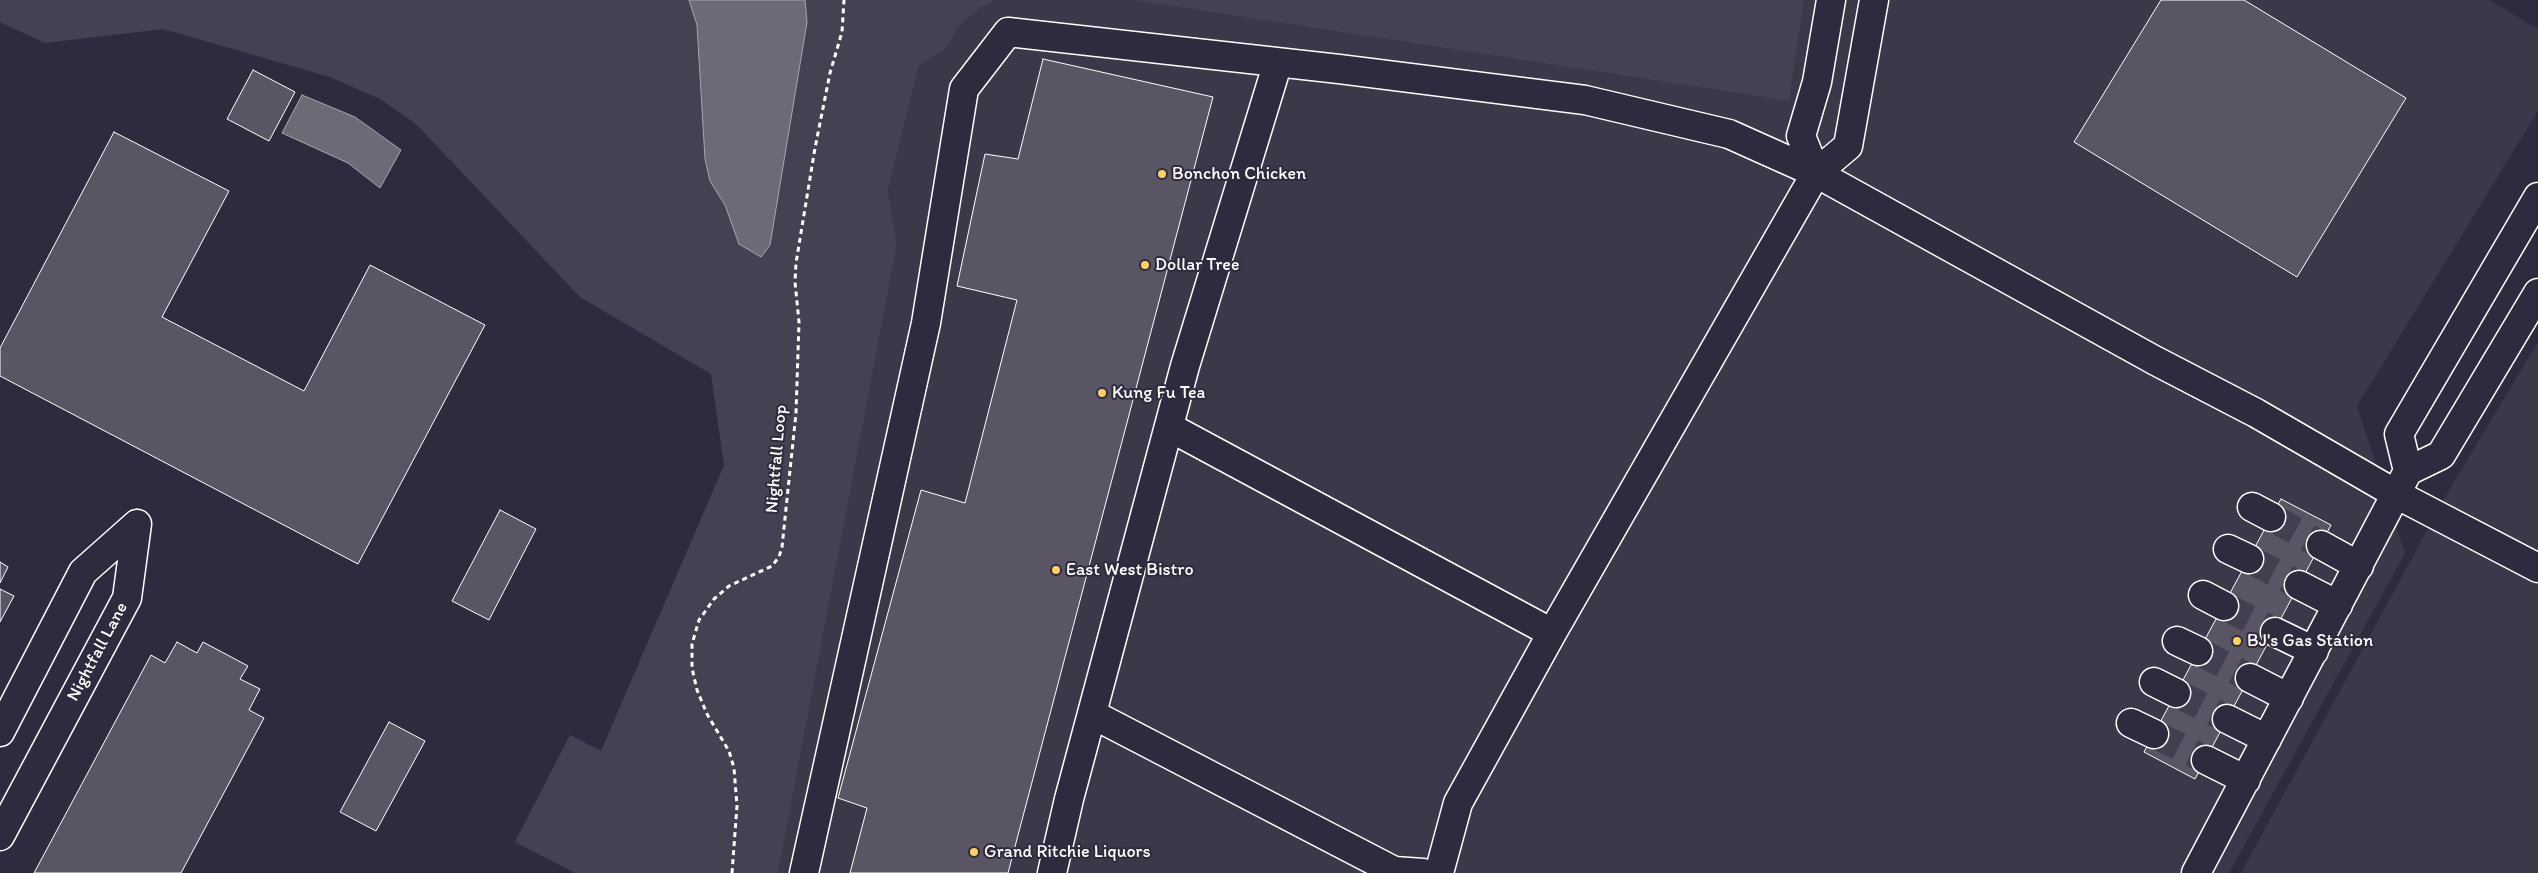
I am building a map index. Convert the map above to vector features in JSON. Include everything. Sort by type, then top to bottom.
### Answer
[{"type":"street","points":[[1816,173],[1801,136],[1817,82],[1832,0]]},
{"type":"street","points":[[1439,873],[1458,803],[1552,633],[1816,173],[1848,146],[1874,0]]},
{"type":"street","points":[[804,873],[926,323],[964,89],[1008,32],[1278,62],[1585,100],[1729,134],[1816,173],[2154,360],[2256,413],[2402,483],[2538,568]]},
{"type":"street","points":[[1052,873],[1092,714],[1185,366],[1278,62]]},
{"type":"street","points":[[2402,483],[2399,434],[2538,197]]},
{"type":"street","points":[[2196,873],[2402,483],[2441,455],[2538,293]]},
{"type":"street","points":[[1169,427],[1552,633]]},
{"type":"street","name":"Nightfall Lane","points":[[0,732],[83,572],[137,524],[128,598],[0,836]]},
{"type":"street","points":[[2321,545],[2359,566]]},
{"type":"street","points":[[2299,585],[2338,605]]},
{"type":"street","points":[[2274,632],[2314,652]]},
{"type":"street","points":[[2250,678],[2289,698]]},
{"type":"street","points":[[1092,714],[1394,870],[1423,873]]},
{"type":"street","points":[[2228,719],[2267,739]]},
{"type":"street","points":[[2206,760],[2246,780]]},
{"type":"path","name":"Nightfall Loop","points":[[732,873],[736,806],[734,768],[729,751],[707,714],[697,690],[692,668],[692,644],[699,620],[714,599],[729,586],[772,566],[779,557],[782,547],[796,413],[799,322],[795,282],[796,263],[815,148],[830,73],[842,32],[844,0]]},
{"type":"shaded area","points":[[0,0],[995,0],[980,8],[959,26],[945,49],[919,65],[888,191],[897,244],[778,873],[575,873],[515,842],[570,735],[601,751],[724,465],[711,374],[580,297],[416,124],[380,99],[330,77],[163,29],[45,43],[0,22]]},
{"type":"shaded area","points":[[689,0],[805,0],[807,22],[770,245],[761,257],[739,244],[725,205],[710,181],[705,159],[697,25]]},
{"type":"shaded area","points":[[995,0],[1132,0],[1789,101],[1804,0],[2489,0],[2538,29],[2538,111],[2357,406],[2405,553],[2229,873],[778,873],[897,244],[888,191],[919,65],[945,49],[959,26],[980,8]]},
{"type":"shaded area","points":[[1132,0],[1804,0],[1789,101]]},
{"type":"shaded area","points":[[302,95],[355,117],[401,150],[380,188],[348,163],[282,133]]},
{"type":"shaded area","points":[[2538,342],[2538,873],[2241,873],[2448,492]]},
{"type":"building","points":[[2161,0],[2244,0],[2406,98],[2297,277],[2074,142]]},
{"type":"building","points":[[1043,59],[1213,97],[1008,873],[850,873],[867,808],[838,798],[921,490],[965,503],[1017,300],[957,286],[985,154],[1018,159]]},
{"type":"building","points":[[253,70],[295,92],[269,141],[227,119]]},
{"type":"building","points":[[114,132],[229,191],[162,317],[304,391],[370,265],[485,325],[358,564],[0,376],[0,348]]},
{"type":"building","name":"BJ's Gas Station","points":[[2281,499],[2331,525],[2195,779],[2144,752]]},
{"type":"building","points":[[500,510],[536,529],[489,620],[452,601]]},
{"type":"building","points":[[0,562],[8,567],[0,583]]},
{"type":"building","points":[[0,589],[14,596],[0,622]]},
{"type":"building","points":[[177,642],[197,653],[203,642],[248,666],[240,679],[260,689],[249,710],[264,718],[181,873],[34,873],[151,655],[165,663]]},
{"type":"building","points":[[389,722],[425,741],[376,831],[340,812]]},
{"type":"tunnel","points":[[2271,517],[2321,545]]},
{"type":"tunnel","points":[[2249,559],[2299,585]]},
{"type":"tunnel","points":[[2224,606],[2275,632]]},
{"type":"tunnel","points":[[2198,651],[2250,678]]},
{"type":"tunnel","points":[[2176,693],[2227,719]]},
{"type":"tunnel","points":[[2154,734],[2206,760]]},
{"type":"place","name":"Bonchon Chicken","points":[[1162,174]]},
{"type":"place","name":"Dollar Tree","points":[[1145,265]]},
{"type":"place","name":"Kung Fu Tea","points":[[1102,393]]},
{"type":"place","name":"East West Bistro","points":[[1056,570]]},
{"type":"place","name":"BJ's Gas Station","points":[[2237,641]]},
{"type":"place","name":"Grand Ritchie Liquors","points":[[974,852]]}]
